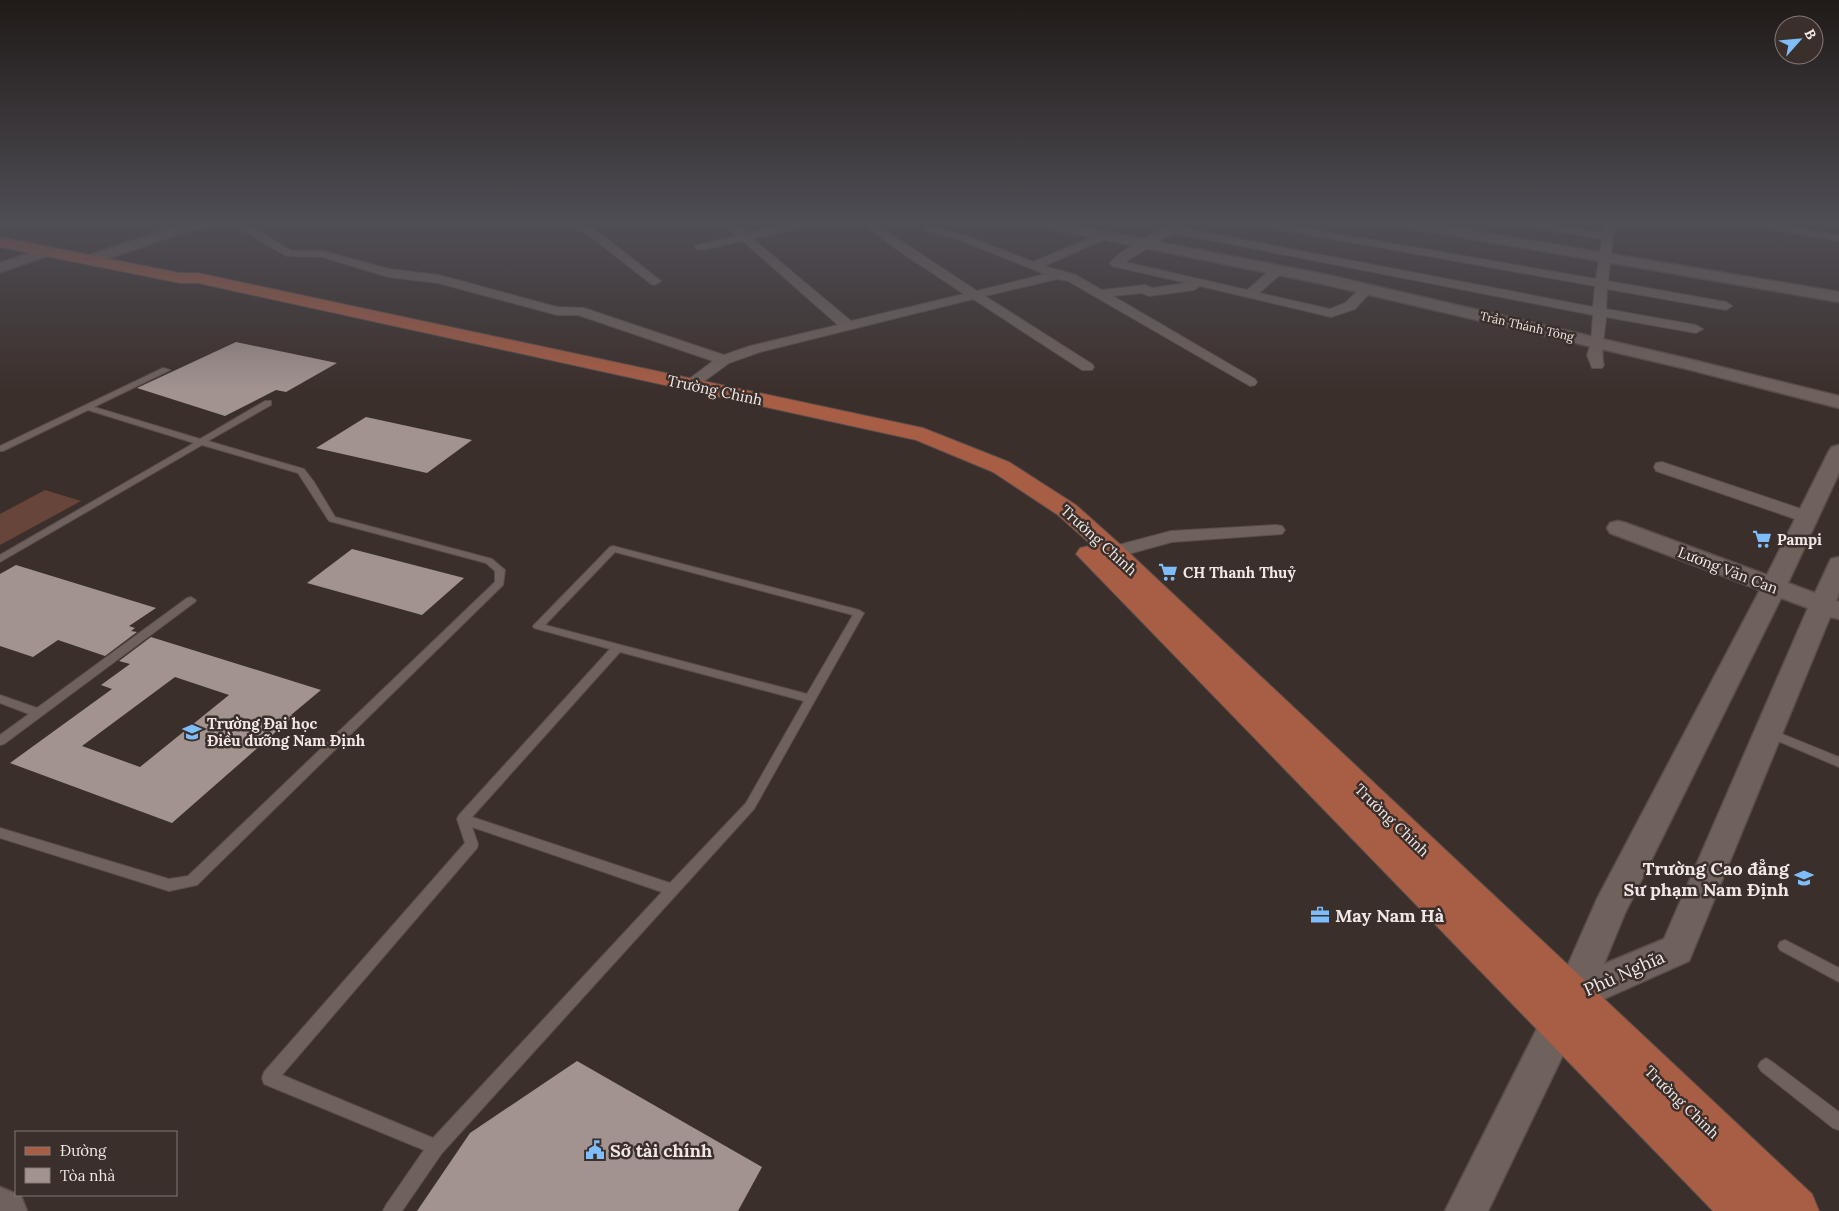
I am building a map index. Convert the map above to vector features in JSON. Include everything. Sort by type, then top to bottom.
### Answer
[{"type":"main road","name":"Trường Chinh","points":[[181,279],[190,284],[904,442],[984,474],[1041,512],[1091,556],[1566,1010],[1795,1211]]},
{"type":"main road","name":"Trường Chinh","points":[[200,279],[923,435],[1001,467],[1067,510],[1114,552],[1566,1010],[1746,1211]]},
{"type":"street","points":[[435,279],[557,311],[579,311],[724,360]]},
{"type":"street","points":[[652,279],[655,281]]},
{"type":"street","points":[[793,279],[847,325]]},
{"type":"street","points":[[953,279],[975,296],[1087,367]]},
{"type":"street","points":[[690,385],[724,360],[755,348],[847,325],[912,312],[1044,279]]},
{"type":"street","points":[[1073,279],[1250,382]]},
{"type":"street","points":[[1181,279],[1330,313],[1350,306],[1367,289]]},
{"type":"street","points":[[1250,294],[1268,279]]},
{"type":"street","name":"Trần Thánh Tông","points":[[1321,279],[1598,343],[1839,402]]},
{"type":"street","points":[[1427,279],[1696,329]]},
{"type":"street","points":[[1565,279],[1726,306]]},
{"type":"street","points":[[1597,365],[1594,356],[1598,343],[1602,279]]},
{"type":"street","points":[[1729,279],[1839,297]]},
{"type":"street","points":[[1100,294],[1144,289],[1149,292],[1204,284]]},
{"type":"street","points":[[1466,1211],[1566,1010],[1609,910],[1774,587],[1839,451]]},
{"type":"street","points":[[1662,467],[1807,517]]},
{"type":"street","name":"Lương Văn Can","points":[[1618,528],[1830,608]]},
{"type":"street","points":[[1114,552],[1171,537],[1276,530]]},
{"type":"street","name":"Phù Nghĩa","points":[[1566,1010],[1677,950],[1769,732],[1830,608],[1839,564]]},
{"type":"street","points":[[0,1208],[6,1211]]},
{"type":"lane","points":[[0,449],[86,406],[166,370]]},
{"type":"lane","points":[[0,559],[268,403]]},
{"type":"lane","points":[[0,833],[168,885],[192,881],[500,583],[500,570],[490,561],[332,519],[326,512],[308,478],[301,471],[86,406]]},
{"type":"lane","points":[[392,1211],[436,1147],[750,806],[859,613],[613,549],[538,626],[810,699]]},
{"type":"lane","points":[[0,741],[191,600]]},
{"type":"lane","points":[[463,819],[618,647]]},
{"type":"lane","points":[[0,699],[38,713]]},
{"type":"lane","points":[[1769,732],[1839,762]]},
{"type":"lane","points":[[463,819],[673,890]]},
{"type":"lane","points":[[436,1147],[270,1078],[472,844],[463,819]]},
{"type":"lane","points":[[1785,946],[1839,975]]},
{"type":"lane","points":[[1766,1066],[1839,1122]]},
{"type":"shaded area","points":[[45,490],[81,501],[0,545],[0,514]]},
{"type":"building","points":[[236,342],[337,363],[286,392],[276,390],[225,416],[137,388]]},
{"type":"building","points":[[366,417],[472,440],[427,473],[316,448]]},
{"type":"building","points":[[352,549],[464,578],[422,615],[307,583]]},
{"type":"building","points":[[16,565],[156,608],[129,626],[135,628],[131,631],[137,632],[105,656],[58,640],[33,657],[0,646],[0,574]]},
{"type":"building","points":[[151,637],[321,690],[172,823],[10,763],[112,689],[101,685],[130,664],[119,661]],"holes":[[[175,677],[229,695],[140,767],[82,746]]]},
{"type":"building","name":"Sở tài chính","points":[[577,1061],[762,1167],[738,1211],[417,1211],[470,1133]]},
{"type":"place","name":"Pampi","points":[[1762,539]]},
{"type":"place","name":"CH Thanh Thuỷ","points":[[1168,572]]},
{"type":"place","name":"Trường Đại học Điều dưỡng Nam Định","points":[[192,732]]},
{"type":"place","name":"Trường Cao đẳng Sư phạm Nam Định","points":[[1804,878]]},
{"type":"place","name":"May Nam Hà","points":[[1320,915]]},
{"type":"place","name":"Sở tài chính","points":[[595,1150]]}]
